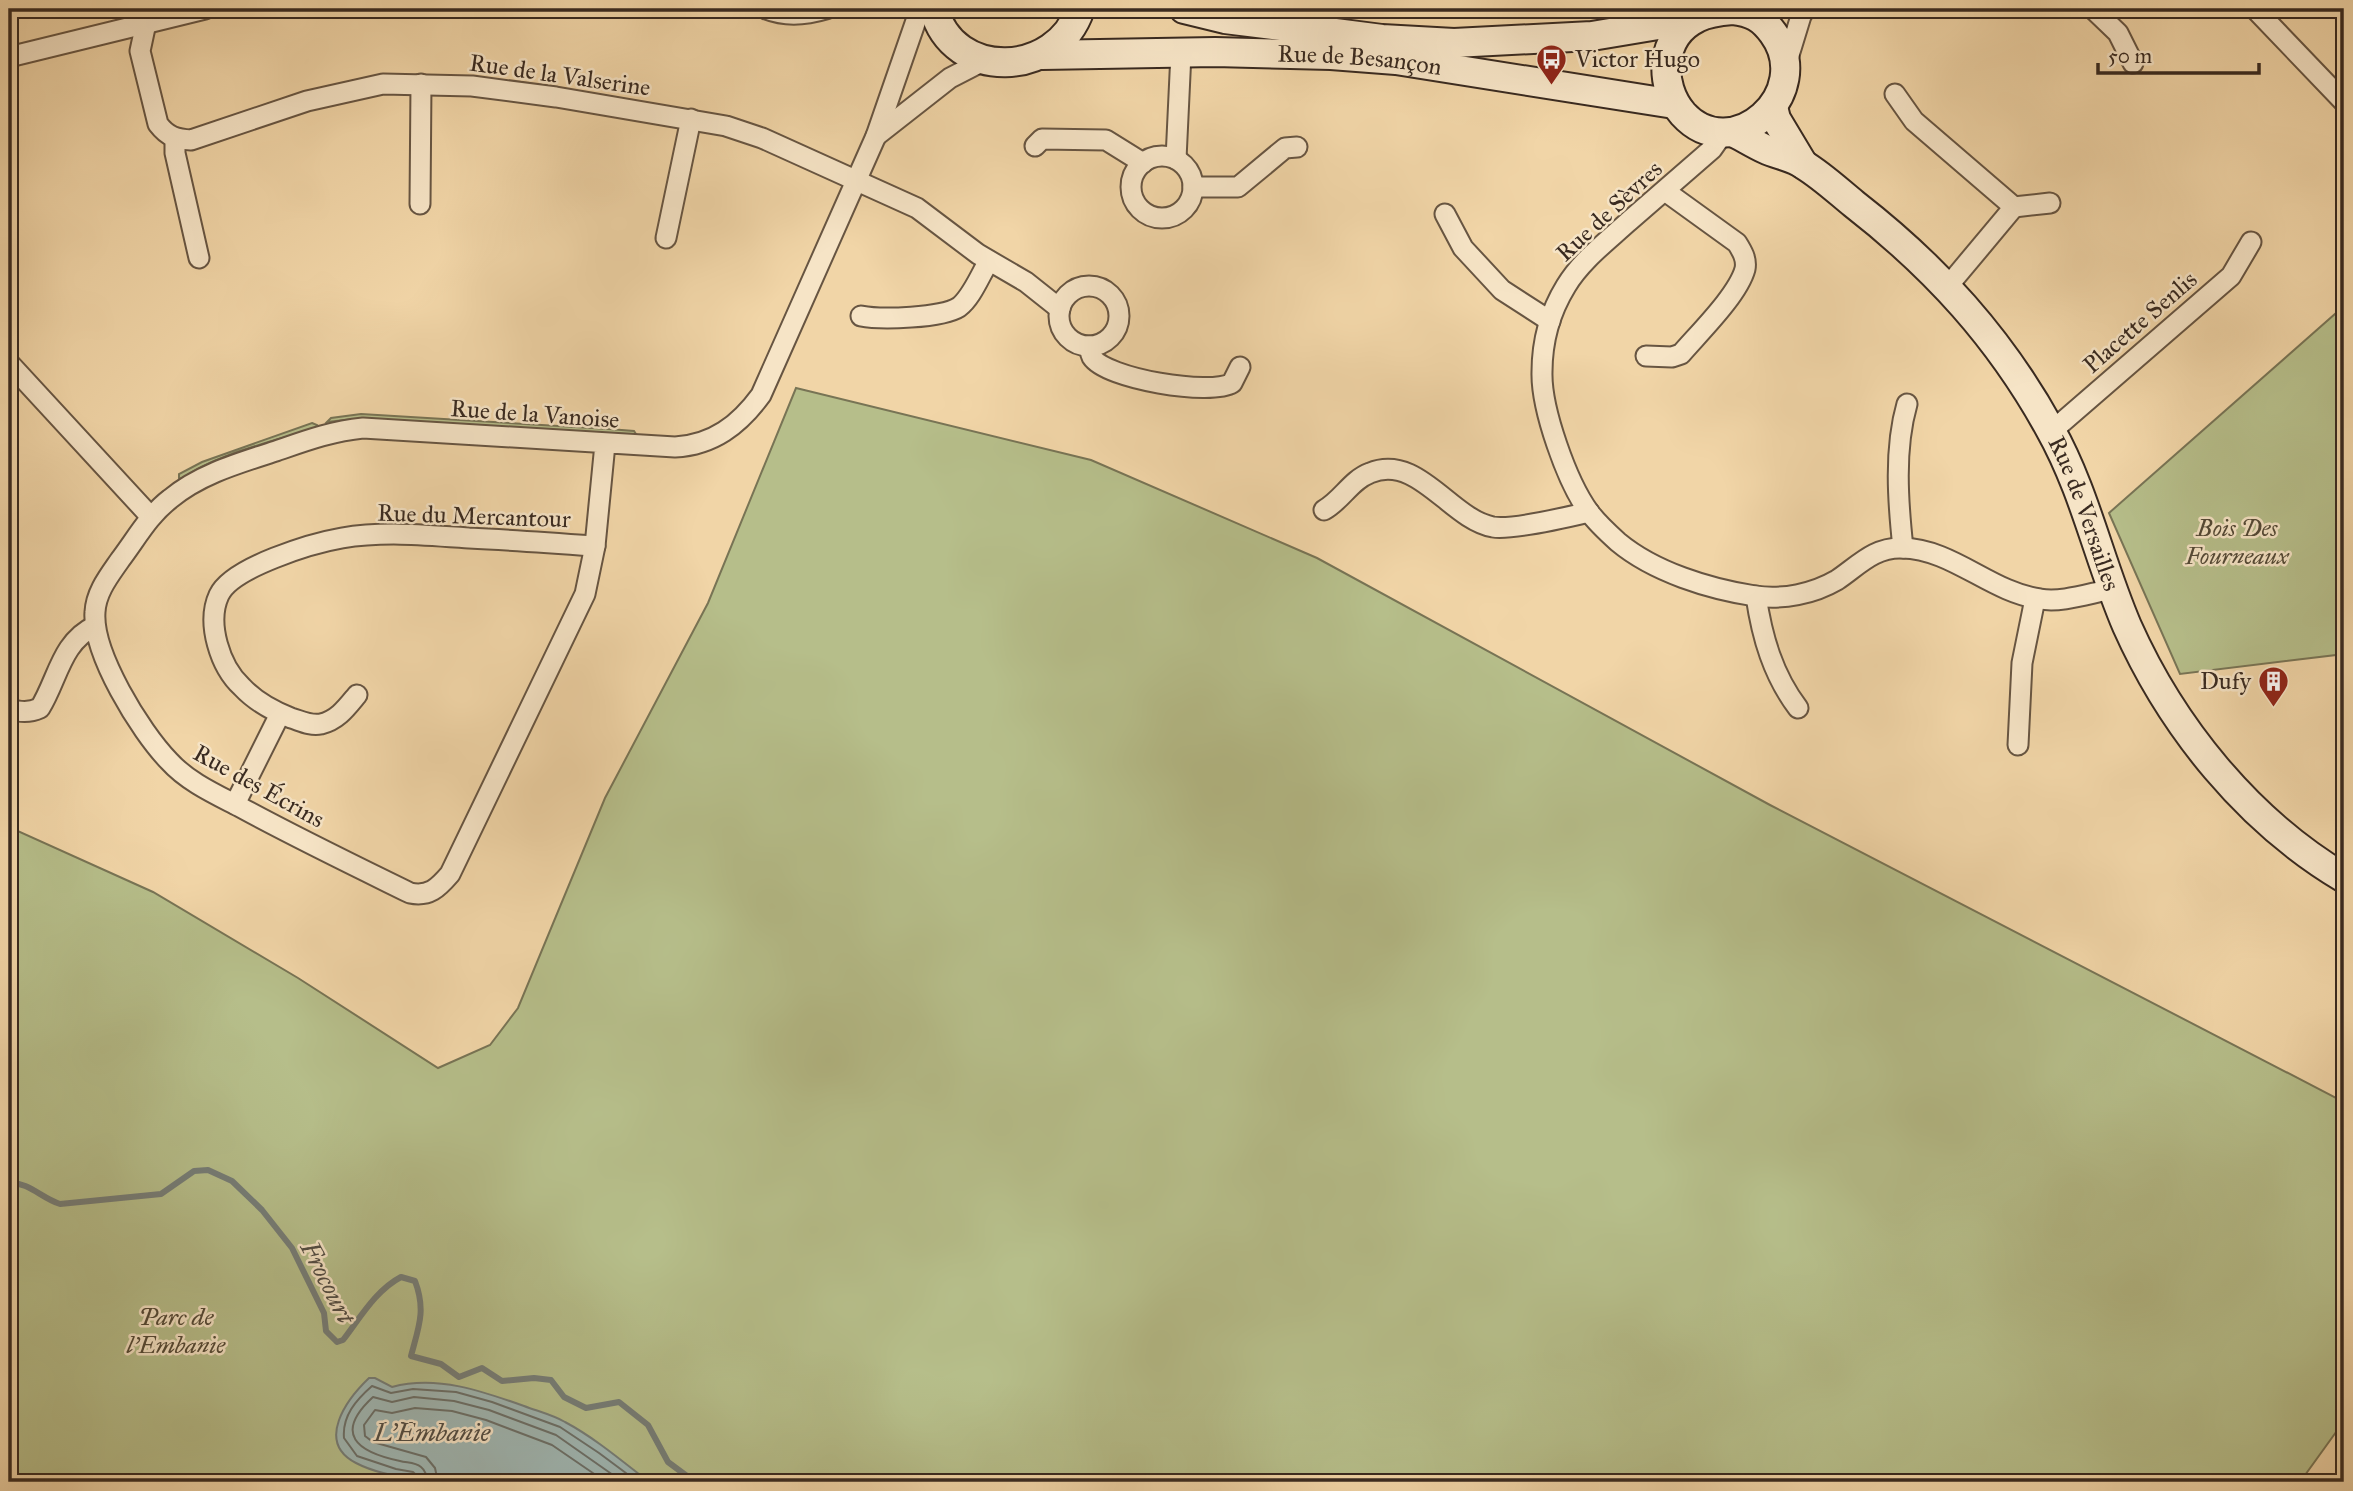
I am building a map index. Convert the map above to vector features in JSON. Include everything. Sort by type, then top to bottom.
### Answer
[{"type":"street","points":[[9,57],[146,16],[205,9]]},
{"type":"street","points":[[766,9],[796,14],[826,9]]},
{"type":"street","name":"Rue de la Vanoise","points":[[95,625],[97,596],[151,517],[168,500],[188,485],[217,471],[332,432],[346,429],[391,429],[605,444],[687,446],[721,434],[744,417],[761,395],[876,136],[920,9]]},
{"type":"street","points":[[933,9],[950,37],[964,50],[985,61]]},
{"type":"street","points":[[1042,55],[1071,28],[1080,9]]},
{"type":"street","name":"Rue de Besançon","points":[[1184,9],[1225,19],[1369,37],[1461,43],[1592,36],[1694,19]]},
{"type":"street","points":[[1786,65],[1783,51],[1770,29],[1751,10],[1720,11],[1694,19],[1675,37],[1668,52],[1666,80],[1674,104],[1695,124],[1728,132],[1752,124],[1773,107],[1782,91],[1786,65],[1805,9]]},
{"type":"street","points":[[2093,9],[2118,33],[2133,63]]},
{"type":"street","points":[[2255,9],[2344,102]]},
{"type":"street","points":[[146,16],[140,51],[158,124],[165,134],[175,139],[174,153],[199,258]]},
{"type":"street","points":[[1176,159],[1181,52]]},
{"type":"street","name":"Rue de Besançon","points":[[985,61],[1004,64],[1042,55],[1286,53],[1396,61],[1674,104]]},
{"type":"street","name":"Rue de la Vanoise","points":[[876,136],[950,78],[985,61]]},
{"type":"street","points":[[420,204],[421,83]]},
{"type":"street","name":"Rue de la Valserine","points":[[175,139],[191,140],[307,101],[383,84],[472,86],[691,119],[726,126],[762,138],[917,208],[989,261],[1026,282],[1059,309]]},
{"type":"street","points":[[1895,94],[1914,121],[2014,207]]},
{"type":"street","name":"Rue de Versailles","points":[[1773,107],[1780,126],[1803,164]]},
{"type":"street","points":[[666,238],[691,119]]},
{"type":"street","name":"Rue de Versailles","points":[[1728,132],[1803,164],[1892,234],[1948,286],[2007,357],[2052,431],[2085,509],[2127,626],[2172,710],[2232,785],[2273,824],[2344,878]]},
{"type":"street","name":"Rue de Sèvres","points":[[1728,132],[1590,256],[1578,269],[1558,301],[1550,321],[1545,340],[1543,389],[1564,463],[1589,512],[1620,543],[1655,565],[1694,580],[1756,596],[1795,596],[1821,588],[1881,550],[1903,548],[1939,555],[2035,599],[2047,600],[2113,589]]},
{"type":"street","points":[[1035,146],[1042,139],[1106,140],[1143,163]]},
{"type":"street","points":[[1193,187],[1238,187],[1285,148],[1297,147]]},
{"type":"street","points":[[1155,157],[1176,159],[1189,171],[1193,187],[1186,206],[1179,213],[1159,218],[1149,215],[1135,201],[1132,191],[1136,171],[1143,163],[1155,157]]},
{"type":"street","points":[[1646,356],[1672,357],[1681,354],[1733,293],[1745,270],[1743,253],[1737,243],[1665,191]]},
{"type":"street","points":[[1948,286],[2014,207],[2050,203]]},
{"type":"street","points":[[1445,214],[1463,248],[1502,290],[1550,321]]},
{"type":"street","name":"Placette Senlis","points":[[2052,431],[2231,276],[2251,242]]},
{"type":"street","points":[[861,316],[876,319],[956,309],[964,302],[989,261]]},
{"type":"street","points":[[1093,286],[1109,294],[1118,309],[1117,327],[1106,341],[1089,346],[1080,345],[1065,335],[1059,309],[1068,294],[1076,289],[1093,286]]},
{"type":"street","points":[[1089,346],[1093,357],[1102,365],[1143,382],[1220,387],[1232,383],[1240,367]]},
{"type":"street","points":[[9,363],[151,517]]},
{"type":"street","points":[[1903,548],[1899,480],[1902,424],[1907,404]]},
{"type":"street","name":"Rue du Mercantour","points":[[429,893],[439,888],[450,874],[585,594],[595,546],[605,444]]},
{"type":"street","points":[[1324,510],[1334,505],[1358,479],[1384,469],[1401,470],[1413,476],[1478,520],[1494,527],[1567,518],[1589,512]]},
{"type":"street","name":"Rue du Mercantour","points":[[357,695],[336,719],[310,725],[280,714],[255,699],[239,685],[225,662],[213,615],[220,593],[230,582],[259,565],[299,549],[341,538],[413,534],[595,546]]},
{"type":"street","points":[[1756,596],[1760,626],[1769,656],[1785,692],[1798,708]]},
{"type":"street","points":[[2018,745],[2022,663],[2035,599]]},
{"type":"street","points":[[9,709],[32,712],[40,708],[71,642],[95,625]]},
{"type":"street","name":"Rue des Écrins","points":[[95,625],[106,661],[123,694],[155,745],[181,773],[235,804],[410,893],[429,893]]},
{"type":"street","points":[[235,804],[280,714]]},
{"type":"green space","name":"Bois Des Fourneaux","points":[[2344,306],[2344,654],[2180,674],[2109,513]]},
{"type":"green space","name":"Parc de l'Embanie","points":[[796,388],[1091,460],[1317,558],[1770,805],[2344,1102],[2344,1421],[2300,1482],[9,1482],[9,827],[153,892],[298,978],[438,1068],[490,1045],[518,1008],[605,798],[708,603]]},
{"type":"green space","points":[[361,414],[609,429],[634,431],[636,434],[354,419],[327,422],[331,418]]},
{"type":"green space","points":[[312,423],[317,425],[316,428],[228,455],[182,479],[179,478],[179,474],[202,462]]},
{"type":"water","name":"L'Embanie","points":[[369,1378],[375,1378],[392,1387],[426,1383],[459,1386],[550,1415],[587,1435],[649,1482],[429,1482],[365,1467],[344,1454],[338,1444],[336,1432],[344,1409]]},
{"type":"waterway","name":"Frocourt","points":[[9,1183],[23,1185],[60,1204],[161,1194],[194,1171],[208,1170],[232,1181],[262,1210],[292,1248],[324,1313],[326,1331],[337,1342],[343,1340],[384,1289],[401,1277],[415,1281],[421,1310],[411,1356],[441,1364],[459,1377],[482,1368],[502,1381],[534,1378],[551,1380],[564,1397],[586,1408],[619,1402],[648,1425],[668,1462],[695,1482]]},
{"type":"place","name":"Victor Hugo","points":[[1552,86]]},
{"type":"place","name":"Dufy","points":[[2274,708]]}]
